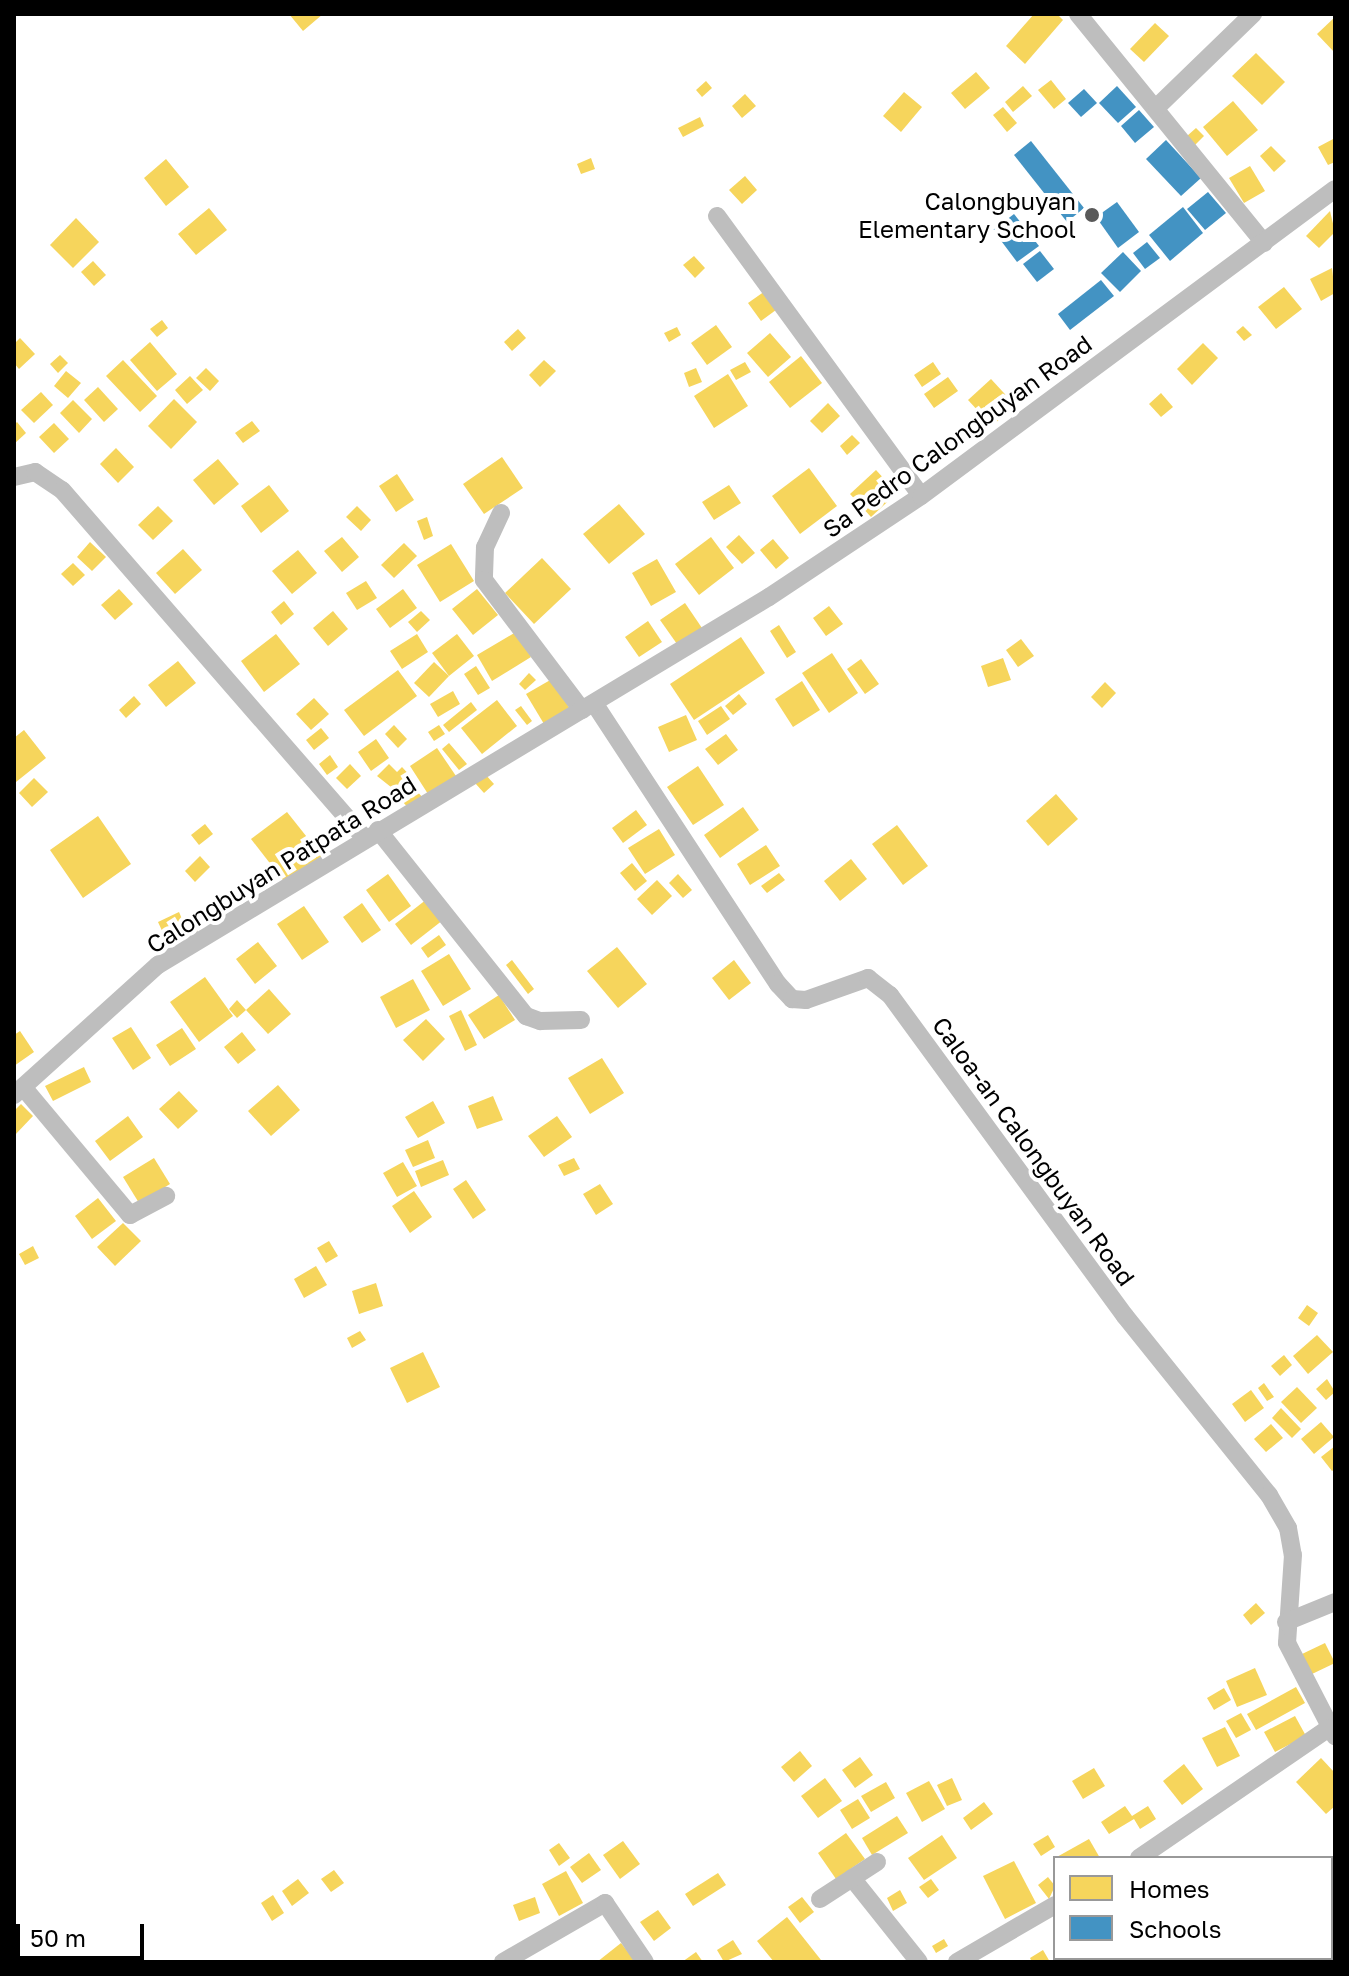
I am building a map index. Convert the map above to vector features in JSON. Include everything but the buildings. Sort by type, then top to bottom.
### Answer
[{"type":"street","points":[[1078,14],[1157,107],[1264,243]]},
{"type":"street","points":[[1157,107],[1253,14]]},
{"type":"street","name":"Sa Pedro Calongbuyan Road","points":[[588,706],[769,597],[921,496],[1335,189]]},
{"type":"street","points":[[717,216],[921,496]]},
{"type":"street","points":[[14,477],[35,472],[62,490],[372,834],[526,1016],[540,1021],[581,1020]]},
{"type":"street","points":[[501,513],[485,547],[484,580],[588,706]]},
{"type":"street","name":"Calongbuyan Patpata Road","points":[[18,1091],[158,965],[588,706]]},
{"type":"street","name":"Caloa-an Calongbuyan Road","points":[[588,706],[778,984],[792,999],[806,1000],[868,978],[890,995],[1125,1316],[1269,1495],[1288,1528],[1293,1555],[1286,1622],[1294,1664],[1332,1732]]},
{"type":"street","points":[[18,1091],[130,1215],[166,1196]]},
{"type":"street","points":[[1286,1622],[1335,1602]]},
{"type":"street","points":[[1142,1856],[1332,1732]]},
{"type":"street","points":[[820,1899],[877,1862]]},
{"type":"street","points":[[852,1878],[919,1962]]},
{"type":"street","points":[[503,1962],[605,1903],[645,1962]]},
{"type":"street","points":[[957,1962],[1053,1906]]},
{"type":"place","name":"Calongbuyan Elementary School","points":[[1092,215]]}]
